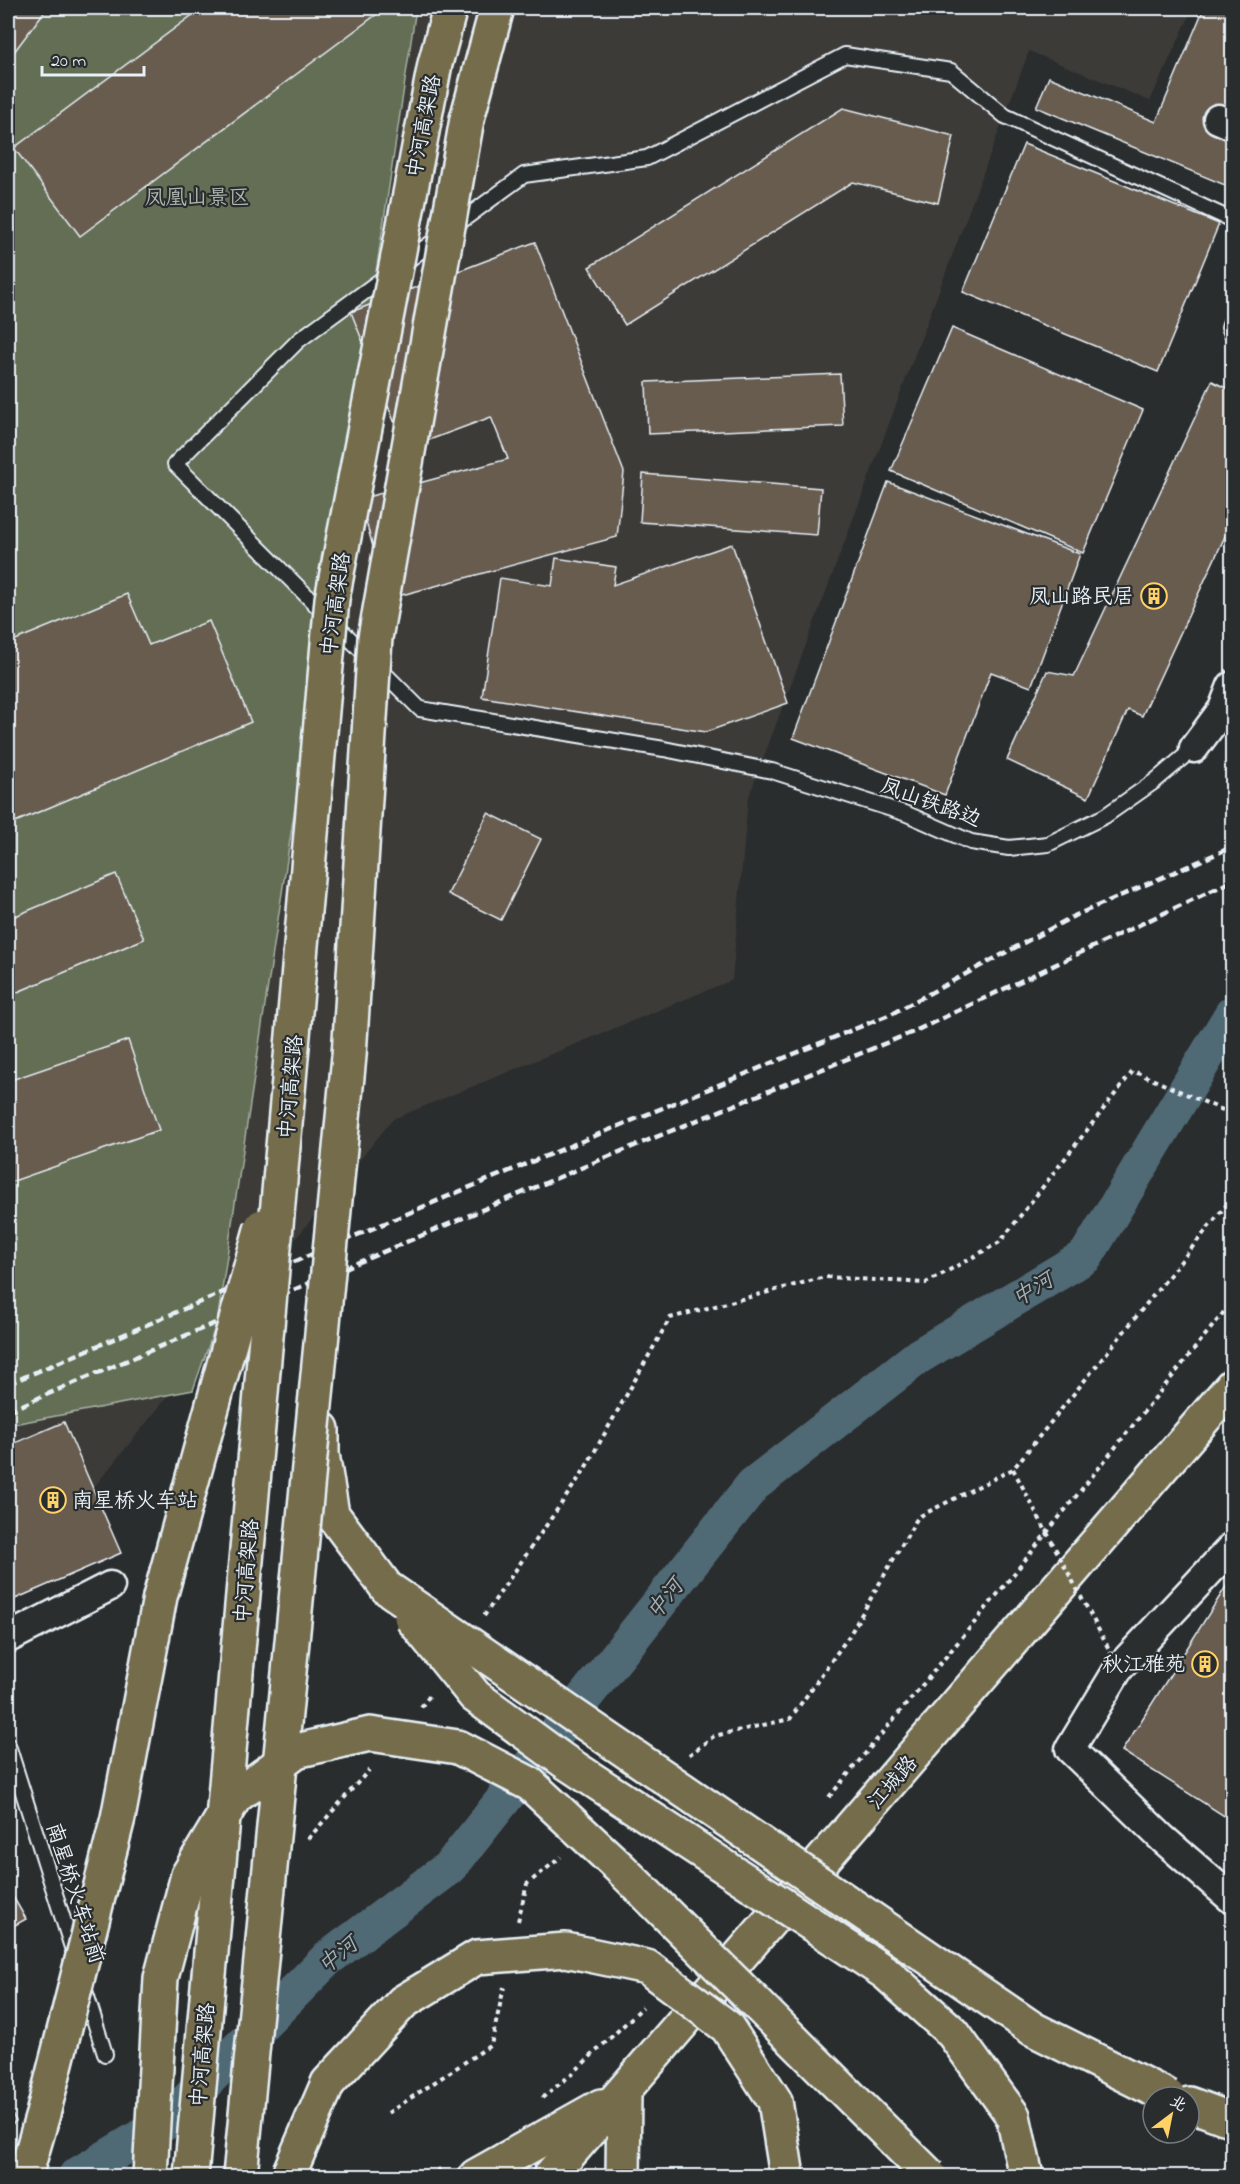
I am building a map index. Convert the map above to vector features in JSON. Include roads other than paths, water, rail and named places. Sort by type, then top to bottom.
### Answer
[{"type":"main road","name":"中河高架路","points":[[191,2176],[332,600],[435,64],[450,8]]},
{"type":"main road","name":"中河高架路","points":[[240,2176],[349,1056],[375,639],[467,119],[497,8]]},
{"type":"main road","points":[[25,2176],[43,2114],[118,1818],[160,1597],[285,1144]]},
{"type":"main road","points":[[321,1352],[322,1454],[332,1514],[387,1588],[475,1696],[564,1761],[886,1973],[953,2033],[1012,2116],[1026,2176]]},
{"type":"main road","name":"江城路","points":[[550,2176],[624,2094],[1233,1386]]},
{"type":"main road","points":[[387,1588],[1033,2029],[1145,2085]]},
{"type":"main road","points":[[150,2176],[160,1978],[188,1875],[235,1797],[296,1751],[370,1734],[458,1747],[530,1784],[620,1868],[930,2176]]},
{"type":"main road","points":[[288,2176],[328,2083],[403,2002],[477,1957],[566,1950],[646,1967],[727,2027],[775,2101],[787,2176]]},
{"type":"main road","points":[[462,2170],[624,2094],[623,2176]]},
{"type":"main road","points":[[1201,2108],[1233,2120]]},
{"type":"street","points":[[1194,748],[1223,709],[1233,686]]},
{"type":"street","points":[[1233,1547],[1119,1668],[1070,1749],[1163,1839],[1233,1899]]},
{"type":"street","points":[[8,1638],[110,1586]]},
{"type":"lane","name":"凤山铁路边","points":[[1194,748],[1155,782],[1104,816],[1048,844],[1009,848],[971,842],[907,814],[772,771],[674,751],[420,709],[175,464],[299,340],[524,175],[647,158],[845,55],[951,71],[1005,116],[1233,220]]},
{"type":"lane","points":[[1233,319],[1229,327],[1233,334]]},
{"type":"lane","name":"南星桥火车站前","points":[[8,1745],[105,2054]]},
{"type":"waterway","name":"中河","points":[[76,2176],[166,2122],[327,1959],[450,1867],[753,1485],[919,1356],[1086,1256],[1232,1014]]},
{"type":"railway","points":[[8,1384],[451,1195],[891,1014],[1074,916],[1232,847]]},
{"type":"railway","points":[[8,1411],[595,1162],[913,1032],[1232,881]]},
{"type":"place","name":"凤山路民居","points":[[1154,596]]},
{"type":"place","name":"南星桥火车站","points":[[53,1500]]},
{"type":"place","name":"秋江雅苑","points":[[1205,1664]]},
{"type":"park label","name":"凤凰山景区","points":[[197,197]]}]
